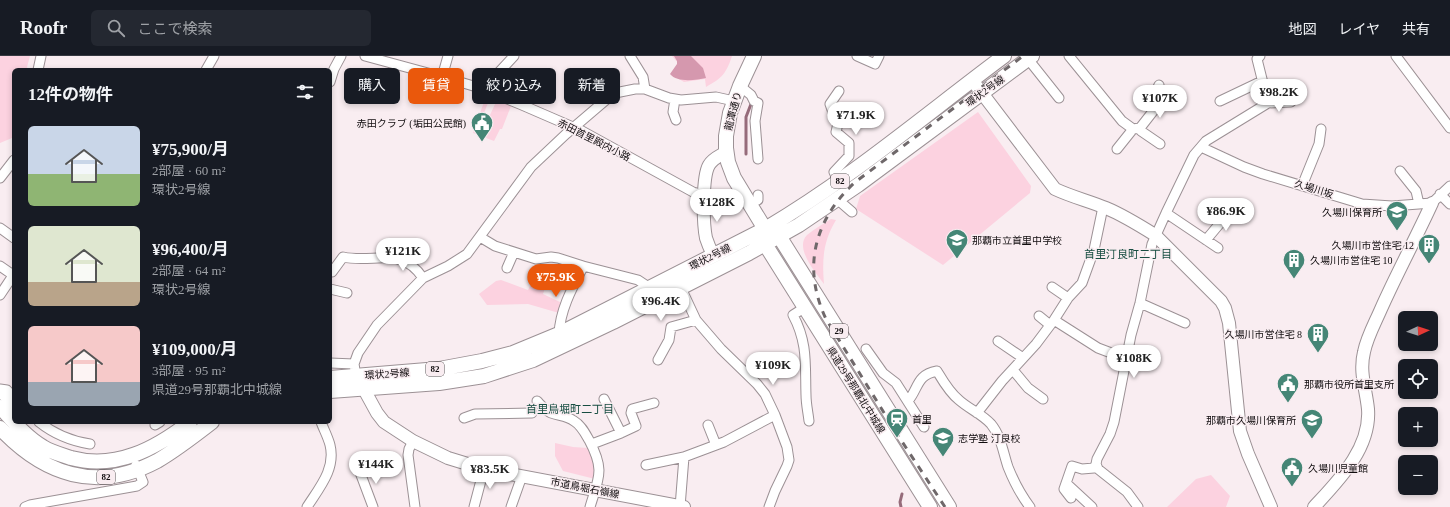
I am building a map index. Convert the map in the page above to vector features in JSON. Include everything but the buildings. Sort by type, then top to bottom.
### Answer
[{"type":"main road","name":"龍潭通り","points":[[726,152],[727,128],[734,101],[754,56]]},
{"type":"main road","name":"環状2号線","points":[[332,377],[355,370],[414,372],[468,364],[513,353],[559,334],[765,229],[792,213],[839,182],[1000,57]]},
{"type":"main road","name":"環状2号線","points":[[779,236],[837,199],[1030,58]]},
{"type":"main road","points":[[726,152],[732,174],[754,200],[765,229],[765,244]]},
{"type":"main road","points":[[765,229],[779,236]]},
{"type":"main road","name":"82","points":[[765,244],[779,236]]},
{"type":"main road","name":"県道29号那覇北中城線","points":[[779,236],[949,507]]},
{"type":"main road","name":"環状2号線","points":[[364,389],[456,381],[476,378],[500,371],[546,354],[681,288],[765,244]]},
{"type":"main road","name":"県道29号那覇北中城線","points":[[765,244],[928,505]]},
{"type":"main road","name":"82","points":[[332,391],[364,389]]},
{"type":"main road","name":"82","points":[[0,407],[12,417]]},
{"type":"main road","name":"82","points":[[21,425],[43,447],[54,452],[81,460],[104,462],[133,456],[157,445],[187,424]]},
{"type":"main road","name":"82","points":[[0,428],[24,452],[58,470],[84,476],[105,477],[116,476],[138,470],[171,452],[209,424]]},
{"type":"street","points":[[38,68],[41,56]]},
{"type":"street","points":[[207,68],[214,56]]},
{"type":"street","points":[[332,76],[341,56]]},
{"type":"street","name":"赤田首里殿内小路","points":[[366,56],[409,68]]},
{"type":"street","points":[[445,68],[448,56]]},
{"type":"street","points":[[503,68],[514,56]]},
{"type":"street","points":[[630,56],[642,77],[645,89]]},
{"type":"street","points":[[857,56],[875,64],[879,56]]},
{"type":"street","points":[[1069,56],[1122,121],[1141,131],[1160,144]]},
{"type":"street","points":[[1260,56],[1257,59],[1268,103]]},
{"type":"street","points":[[1396,56],[1450,128]]},
{"type":"street","points":[[1030,58],[1059,98]]},
{"type":"street","points":[[972,80],[1053,192],[1103,207],[1126,217],[1155,236],[1217,295],[1225,308],[1229,323],[1240,430],[1248,454],[1271,507]]},
{"type":"street","points":[[1220,101],[1262,81]]},
{"type":"street","points":[[1117,148],[1136,128],[1161,107],[1152,101],[1159,85]]},
{"type":"street","points":[[740,86],[751,95],[754,101],[758,103],[755,121],[758,159]]},
{"type":"street","points":[[332,364],[355,370],[358,353],[377,325],[423,278],[463,258],[480,238],[531,167],[607,99],[625,90],[645,89],[675,100],[694,100],[716,97],[734,101]]},
{"type":"street","points":[[839,91],[826,101],[839,119],[836,132],[849,144],[849,156],[834,172],[839,182]]},
{"type":"street","points":[[675,100],[674,112],[676,120]]},
{"type":"street","points":[[1071,498],[1064,489],[1072,466],[1082,469],[1094,468],[1110,434],[1114,422],[1131,335],[1140,303],[1152,244],[1194,155],[1206,142],[1268,103],[1290,102]]},
{"type":"street","name":"赤田首里殿内小路","points":[[519,104],[582,131],[636,159],[693,192],[704,195]]},
{"type":"street","points":[[1302,186],[1319,144],[1321,129]]},
{"type":"street","name":"久場川坂","points":[[1201,147],[1244,167],[1362,204],[1392,206],[1419,204],[1436,198]]},
{"type":"street","points":[[713,255],[705,230],[704,195],[708,168],[713,159],[726,152]]},
{"type":"street","points":[[0,178],[12,163]]},
{"type":"street","points":[[1400,171],[1416,191],[1419,204]]},
{"type":"street","points":[[1314,507],[1348,468],[1361,447],[1367,427],[1368,417],[1361,366],[1363,352],[1384,302],[1436,198],[1450,186]]},
{"type":"street","points":[[1436,198],[1450,204]]},
{"type":"street","points":[[837,199],[852,212]]},
{"type":"street","points":[[977,413],[1002,381],[1052,323],[1068,298],[1082,283],[1094,250],[1103,207]]},
{"type":"street","points":[[1206,240],[1231,210]]},
{"type":"street","points":[[1166,213],[1218,248]]},
{"type":"street","points":[[0,228],[12,237]]},
{"type":"street","points":[[480,238],[495,246],[536,259],[551,257],[558,258],[638,280],[650,288]]},
{"type":"street","points":[[507,268],[514,252]]},
{"type":"street","points":[[332,272],[343,257],[388,257],[404,261],[419,271],[423,278]]},
{"type":"street","points":[[0,266],[12,277]]},
{"type":"street","points":[[559,334],[560,320],[564,305],[583,266]]},
{"type":"street","points":[[0,295],[12,279]]},
{"type":"street","points":[[1052,287],[1068,298]]},
{"type":"street","points":[[681,288],[696,320],[721,349],[758,384],[765,394],[775,415],[787,447],[789,460],[769,507]]},
{"type":"street","points":[[332,289],[347,293]]},
{"type":"street","points":[[1140,303],[1185,322]]},
{"type":"street","points":[[804,308],[793,315],[798,325],[805,353],[806,397],[809,420]]},
{"type":"street","points":[[1039,316],[1098,348],[1127,359]]},
{"type":"street","points":[[658,360],[669,340],[671,326],[696,320]]},
{"type":"street","points":[[998,341],[1023,358]]},
{"type":"street","points":[[866,350],[883,373],[896,383],[924,427]]},
{"type":"street","name":"市道鳥堀石嶺線","points":[[355,370],[381,419],[389,426],[413,441],[448,458],[484,469],[682,507]]},
{"type":"street","points":[[1012,370],[1028,388],[1043,399]]},
{"type":"street","points":[[908,400],[920,379],[931,372],[937,371],[959,401],[991,424],[999,438],[1018,491],[1030,507]]},
{"type":"street","points":[[0,390],[7,390],[12,396]]},
{"type":"street","points":[[0,390],[12,406]]},
{"type":"street","points":[[604,400],[620,433]]},
{"type":"street","points":[[538,401],[550,413],[566,417],[577,423],[592,444],[599,463],[599,478],[590,507]]},
{"type":"street","points":[[592,444],[636,426],[632,409],[654,403]]},
{"type":"street","points":[[464,418],[475,414],[532,413]]},
{"type":"street","points":[[646,465],[684,457],[716,445],[775,415]]},
{"type":"street","points":[[42,424],[61,436],[78,442],[90,444]]},
{"type":"street","points":[[307,507],[325,479],[331,461],[329,444],[322,424]]},
{"type":"street","points":[[708,425],[716,445]]},
{"type":"street","points":[[413,441],[408,455],[415,507]]},
{"type":"street","points":[[25,507],[30,505],[53,504],[136,486],[143,482],[133,456]]},
{"type":"street","points":[[682,507],[684,457]]},
{"type":"street","points":[[1096,464],[1098,469],[1127,492],[1138,507]]},
{"type":"street","points":[[358,467],[373,507]]},
{"type":"street","points":[[474,507],[484,469]]},
{"type":"street","points":[[511,507],[522,476]]},
{"type":"street","points":[[1066,483],[1092,507]]},
{"type":"shaded area","points":[[0,56],[30,56],[27,68],[12,68],[12,138],[0,143]]},
{"type":"shaded area","points":[[672,56],[732,56],[723,75],[706,87],[705,79],[684,82],[674,76],[679,64]]},
{"type":"shaded area","points":[[674,56],[691,56],[703,68],[706,78],[682,80],[673,77],[670,74],[677,64]]},
{"type":"shaded area","points":[[483,104],[488,104],[484,113],[490,115],[495,104],[506,104],[511,106],[502,129],[500,129],[494,141],[473,133]]},
{"type":"shaded area","points":[[978,112],[1031,186],[1030,193],[943,265],[856,209],[860,196]]},
{"type":"shaded area","points":[[831,219],[836,220],[828,236],[824,251],[824,284],[808,260],[803,247],[804,240],[807,235]]},
{"type":"shaded area","points":[[535,277],[547,282],[543,294],[562,303],[559,313],[528,304],[487,305],[479,294],[496,281],[501,280],[528,290]]},
{"type":"shaded area","points":[[555,443],[573,447],[588,448],[597,469],[595,479],[563,471],[555,456]]},
{"type":"shaded area","points":[[1211,475],[1230,496],[1226,507],[1167,507],[1196,479]]},
{"type":"waterway","points":[[746,154],[746,117],[751,104]]},
{"type":"waterway","points":[[901,507],[900,502],[902,494]]},
{"type":"railway","points":[[945,507],[899,437],[826,319],[819,300],[815,282],[814,264],[816,246],[821,229],[829,213],[854,183],[1023,56]]},
{"type":"place","name":"赤田クラブ (垢田公民館)","points":[[482,142]]},
{"type":"place","name":"久場川保育所","points":[[1397,232]]},
{"type":"place","name":"那覇市立首里中学校","points":[[957,260]]},
{"type":"place","name":"久場川市営住宅 12","points":[[1429,264]]},
{"type":"place","name":"久場川市営住宅 10","points":[[1294,280]]},
{"type":"place","name":"久場川市営住宅 8","points":[[1318,354]]},
{"type":"place","name":"那覇市役所首里支所","points":[[1288,404]]},
{"type":"place","name":"首里","points":[[897,438]]},
{"type":"place","name":"那覇市久場川保育所","points":[[1312,440]]},
{"type":"place","name":"志学塾 汀良校","points":[[943,458]]},
{"type":"place","name":"久場川児童館","points":[[1292,488]]},
{"type":"district","name":"首里汀良町二丁目","points":[[1128,254]]},
{"type":"district","name":"首里鳥堀町二丁目","points":[[570,409]]}]
